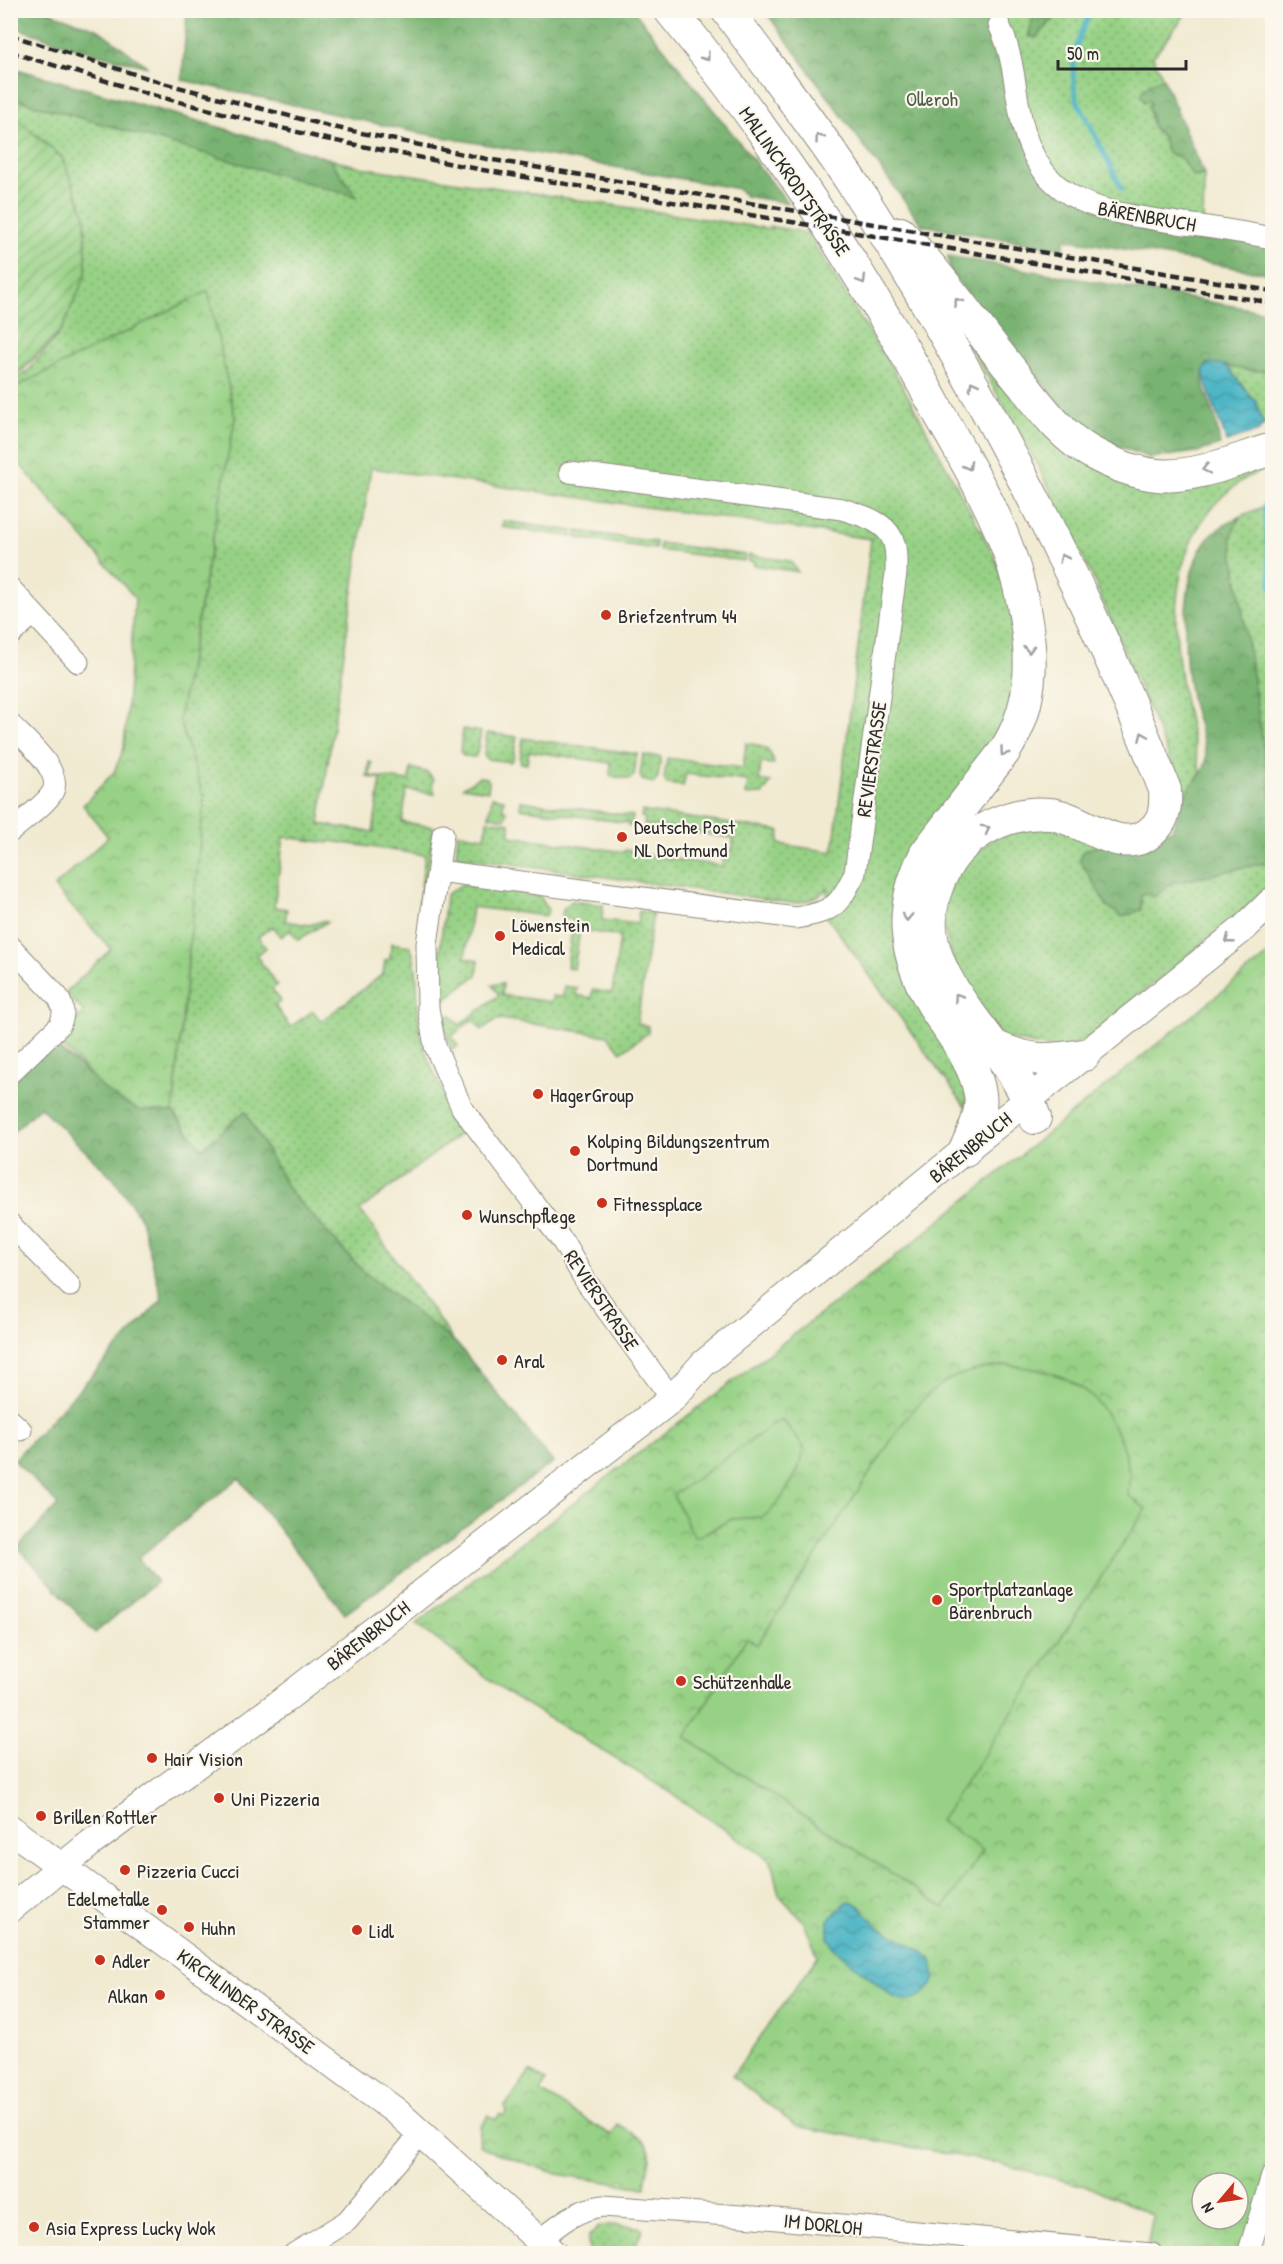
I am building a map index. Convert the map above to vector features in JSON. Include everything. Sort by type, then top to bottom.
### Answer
[{"type":"highway","name":"MALLINCKRODTSTRASSE","points":[[670,10],[783,159],[841,246],[910,359],[999,525],[1019,585],[1029,643],[1030,675],[1028,699],[1015,736],[983,781],[936,837],[917,870],[911,889],[907,935],[912,960],[927,994],[959,1043]]},
{"type":"highway","points":[[727,10],[854,185],[900,257],[976,389],[1038,506],[1101,638],[1165,790],[1166,807],[1161,820],[1153,831],[1143,838],[1132,841],[1116,839],[1100,834],[1077,821],[1051,814],[1026,815],[985,828],[957,851],[946,867],[932,903],[933,947],[941,969],[955,994],[992,1045],[1026,1110]]},
{"type":"highway","points":[[854,185],[925,259],[1038,404],[1067,435],[1092,453],[1122,466],[1158,475],[1185,473],[1220,466],[1269,448]]},
{"type":"highway","points":[[959,1043],[1026,1110]]},
{"type":"highway","points":[[959,1043],[974,1074],[980,1094],[976,1126],[965,1150]]},
{"type":"highway","points":[[992,1045],[1022,1057],[1042,1060],[1084,1055]]},
{"type":"main road","name":"BÄRENBRUCH","points":[[672,1399],[695,1389],[752,1349],[803,1302],[1026,1110],[1084,1055],[1244,928],[1272,901]]},
{"type":"main road","name":"BÄRENBRUCH","points":[[10,1909],[61,1867],[284,1700],[672,1399],[703,1364],[965,1150],[1026,1110],[1272,927]]},
{"type":"main road","name":"KIRCHLINDER STRASSE","points":[[10,1829],[397,2112],[547,2247]]},
{"type":"street","name":"BÄRENBRUCH","points":[[999,25],[1010,56],[1027,140],[1040,167],[1053,183],[1073,197],[1096,208],[1272,238]]},
{"type":"street","name":"REVIERSTRASSE","points":[[438,871],[796,918],[824,913],[843,897],[855,873],[897,573],[893,540],[886,530],[873,519],[842,509],[570,472]]},
{"type":"street","points":[[10,588],[78,662]]},
{"type":"street","points":[[10,635],[33,614]]},
{"type":"street","points":[[10,724],[49,765],[56,780],[52,793],[10,832]]},
{"type":"street","name":"REVIERSTRASSE","points":[[443,834],[428,944],[428,1008],[435,1046],[462,1108],[563,1242],[585,1280],[672,1399]]},
{"type":"street","points":[[10,946],[58,997],[63,1006],[63,1017],[59,1026],[10,1073]]},
{"type":"street","points":[[10,1224],[70,1286]]},
{"type":"street","points":[[294,2253],[347,2221],[421,2133]]},
{"type":"street","points":[[1248,2253],[1272,2176]]},
{"type":"street","name":"IM DORLOH","points":[[547,2247],[564,2220],[590,2207],[603,2206],[754,2217],[1152,2253]]},
{"type":"green space","points":[[11,10],[47,11],[99,30],[148,67],[78,49],[11,26]]},
{"type":"green space","points":[[187,11],[634,11],[788,203],[745,196],[739,189],[414,132],[182,80]]},
{"type":"green space","name":"Olleroh","points":[[765,11],[1002,11],[1000,25],[1027,140],[1073,197],[1272,238],[1272,274],[1065,239],[1063,249],[922,225]]},
{"type":"green space","points":[[1002,11],[1038,11],[1033,18],[1037,37],[1060,11],[1188,11],[1153,57],[1163,78],[1146,87],[1151,105],[1153,127],[1164,139],[1170,155],[1180,156],[1193,177],[1204,175],[1203,226],[1096,208],[1040,167],[999,25]]},
{"type":"green space","points":[[1038,11],[1060,11],[1037,37],[1028,37],[1033,18]]},
{"type":"green space","points":[[10,67],[330,159],[357,197],[11,98]]},
{"type":"green space","points":[[1163,78],[1204,175],[1193,177],[1180,156],[1170,155],[1165,149],[1164,139],[1153,127],[1148,106],[1151,104],[1149,100],[1144,102],[1141,96],[1142,91],[1153,82]]},
{"type":"green space","points":[[11,98],[356,196],[330,159],[360,167],[807,233],[901,383],[994,555],[1008,595],[1019,665],[1006,726],[912,858],[968,1077],[966,1108],[825,914],[828,888],[811,899],[791,903],[456,856],[458,833],[485,837],[487,820],[510,823],[510,836],[624,852],[625,850],[640,852],[640,854],[722,866],[725,849],[733,850],[733,838],[644,825],[645,818],[641,817],[642,811],[780,831],[779,844],[833,852],[871,539],[371,468],[319,824],[373,832],[381,779],[367,777],[369,762],[372,763],[370,776],[409,781],[411,768],[428,773],[434,780],[432,782],[435,794],[407,790],[402,822],[434,827],[423,904],[419,903],[425,855],[330,841],[329,843],[284,837],[274,907],[287,909],[285,921],[309,925],[327,922],[298,940],[290,930],[281,937],[273,926],[258,937],[266,948],[256,955],[277,985],[272,989],[281,1001],[275,1006],[290,1027],[313,1011],[321,1021],[383,974],[385,960],[390,959],[391,943],[410,946],[416,975],[419,1024],[425,1051],[464,1131],[360,1210],[456,1344],[364,1272],[290,1192],[245,1111],[202,1149],[173,1112],[204,799],[179,720],[235,418],[208,291],[11,390],[11,382],[28,371],[61,331],[86,273],[85,214],[62,157],[11,114]]},
{"type":"green space","points":[[11,114],[62,158],[85,215],[86,274],[61,331],[24,369],[11,377]]},
{"type":"green space","points":[[948,256],[1272,313],[1272,370],[1254,371],[1208,363],[1203,382],[1216,420],[1220,445],[1197,452],[1150,458],[1087,434],[1022,360],[950,272]]},
{"type":"green space","points":[[208,291],[235,418],[179,719],[204,799],[173,1112],[138,1110],[103,1088],[60,1043],[58,1037],[84,1012],[65,993],[111,949],[54,887],[108,837],[83,805],[114,772],[124,748],[135,598],[11,454],[10,390]]},
{"type":"green space","points":[[955,320],[1117,474],[1272,456],[1272,467],[1243,480],[1212,508],[1191,541],[1180,577],[1176,616],[1178,656],[1184,697],[1201,774],[1185,795],[1093,578],[1036,462]]},
{"type":"green space","points":[[1226,365],[1254,371],[1272,370],[1272,416],[1262,427],[1263,423],[1251,398]]},
{"type":"green space","points":[[1272,503],[1272,803],[1231,537],[1239,517]]},
{"type":"green space","points":[[1239,517],[1231,537],[1272,803],[1272,861],[1179,882],[1174,881],[1154,897],[1147,893],[1141,895],[1141,910],[1122,917],[1107,906],[1080,860],[1083,851],[1094,847],[1172,830],[1185,796],[1202,772],[1206,762],[1205,749],[1191,698],[1186,660],[1188,592],[1199,552],[1209,537],[1219,528]]},
{"type":"green space","points":[[503,521],[573,531],[573,537],[502,527]]},
{"type":"green space","points":[[577,531],[656,542],[655,549],[577,538]]},
{"type":"green space","points":[[660,543],[745,555],[744,561],[659,550]]},
{"type":"green space","points":[[749,555],[790,561],[798,572],[754,565],[754,562],[748,561]]},
{"type":"green space","points":[[463,729],[481,732],[475,757],[463,756],[460,751]]},
{"type":"green space","points":[[487,733],[517,737],[513,759],[510,762],[487,759],[484,754]]},
{"type":"green space","points":[[523,738],[637,754],[634,775],[630,779],[610,776],[611,763],[529,751],[527,764],[521,763]]},
{"type":"green space","points":[[746,743],[764,748],[773,759],[774,764],[761,763],[759,780],[771,782],[763,794],[746,795],[748,781],[686,774],[683,786],[667,784],[664,779],[667,758],[743,768]]},
{"type":"green space","points":[[643,755],[661,757],[658,778],[654,783],[642,780],[640,775]]},
{"type":"green space","points":[[479,777],[487,778],[488,791],[463,787]]},
{"type":"green space","points":[[492,797],[504,799],[503,810],[507,811],[505,819],[489,816]]},
{"type":"green space","points":[[521,801],[633,816],[631,826],[628,826],[628,823],[520,808]]},
{"type":"green space","points":[[1046,826],[1096,842],[1099,890],[1107,906],[1141,910],[1141,895],[1147,893],[1154,897],[1174,881],[1179,882],[1272,861],[1272,882],[1247,907],[1085,1040],[1061,1050],[1003,1038],[961,986],[940,916],[954,873],[1001,832]]},
{"type":"green space","points":[[462,884],[540,896],[548,910],[546,916],[472,907],[465,958],[479,960],[477,975],[441,1002],[438,968],[446,895]]},
{"type":"green space","points":[[572,901],[603,905],[602,920],[637,924],[639,911],[653,913],[637,1024],[648,1026],[648,1033],[621,1052],[608,1036],[501,1019],[482,1030],[473,1019],[452,1036],[458,1046],[451,1049],[442,1018],[451,1015],[459,1025],[499,995],[492,985],[503,983],[502,995],[551,1002],[552,996],[563,997],[564,986],[577,988],[576,995],[591,998],[593,990],[612,993],[620,936],[580,930],[574,969],[567,968],[573,920],[562,918],[563,909]]},
{"type":"green space","points":[[1272,952],[1272,2176],[1248,2253],[1152,2254],[1146,2252],[1153,2215],[1095,2189],[998,2163],[796,2126],[732,2076],[818,1956],[803,1921],[779,1895],[771,1861],[665,1789],[506,1692],[416,1624],[905,1249]]},
{"type":"green space","points":[[52,1043],[120,1100],[138,1110],[173,1112],[202,1149],[245,1111],[290,1192],[364,1272],[457,1344],[553,1462],[345,1614],[239,1478],[138,1558],[157,1582],[95,1633],[18,1547],[58,1505],[14,1460],[162,1299],[141,1219],[113,1178],[40,1107],[11,1134],[11,1082]]},
{"type":"green space","name":"Sportplatzanlage Bärenbruch","points":[[1008,1365],[1049,1372],[1062,1377],[1087,1393],[1098,1404],[1115,1429],[1126,1458],[1129,1472],[1128,1495],[1146,1509],[940,1821],[983,1850],[944,1908],[685,1737],[747,1638],[757,1645],[914,1409],[936,1388],[959,1375]]},
{"type":"green space","points":[[782,1419],[804,1448],[797,1473],[783,1496],[769,1513],[761,1517],[732,1519],[695,1538],[673,1495]]},
{"type":"green space","points":[[530,2071],[546,2081],[541,2092],[611,2135],[618,2125],[645,2142],[650,2159],[645,2188],[557,2174],[479,2145],[480,2127],[489,2115],[495,2120],[500,2114],[503,2116],[507,2111],[504,2108]]},
{"type":"green space","points":[[608,2225],[639,2227],[643,2230],[631,2253],[589,2253],[588,2237],[599,2227]]},
{"type":"water","points":[[1209,363],[1226,365],[1251,398],[1255,399],[1263,423],[1259,431],[1227,442],[1206,385],[1203,371]]},
{"type":"water","points":[[846,1902],[857,1904],[879,1927],[922,1951],[932,1960],[935,1979],[927,1991],[912,2000],[892,1996],[835,1949],[828,1937],[828,1920]]},
{"type":"waterway","points":[[1092,10],[1075,54],[1074,88],[1077,100],[1122,189]]},
{"type":"waterway","points":[[1264,506],[1272,590]]},
{"type":"railway","points":[[10,35],[163,83],[328,126],[487,159],[1272,291]]},
{"type":"railway","points":[[10,52],[156,96],[321,138],[483,170],[1272,303]]},
{"type":"place","name":"Briefzentrum 44","points":[[606,615]]},
{"type":"place","name":"Deutsche Post NL Dortmund","points":[[622,837]]},
{"type":"place","name":"Löwenstein Medical","points":[[500,936]]},
{"type":"place","name":"HagerGroup","points":[[538,1094]]},
{"type":"place","name":"Kolping Bildungszentrum Dortmund","points":[[575,1151]]},
{"type":"place","name":"Fitnessplace","points":[[602,1203]]},
{"type":"place","name":"Wunschpflege","points":[[467,1215]]},
{"type":"place","name":"Aral","points":[[502,1360]]},
{"type":"place","name":"Sportplatzanlage Bärenbruch","points":[[937,1600]]},
{"type":"place","name":"Schützenhalle","points":[[681,1681]]},
{"type":"place","name":"Hair Vision","points":[[152,1758]]},
{"type":"place","name":"Uni Pizzeria","points":[[219,1798]]},
{"type":"place","name":"Brillen Rottler","points":[[41,1816]]},
{"type":"place","name":"Pizzeria Cucci","points":[[125,1870]]},
{"type":"place","name":"Edelmetalle Stammer","points":[[162,1910]]},
{"type":"place","name":"Huhn","points":[[189,1927]]},
{"type":"place","name":"Lidl","points":[[357,1930]]},
{"type":"place","name":"Adler","points":[[100,1960]]},
{"type":"place","name":"Alkan","points":[[160,1995]]},
{"type":"place","name":"Asia Express Lucky Wok","points":[[34,2227]]}]
